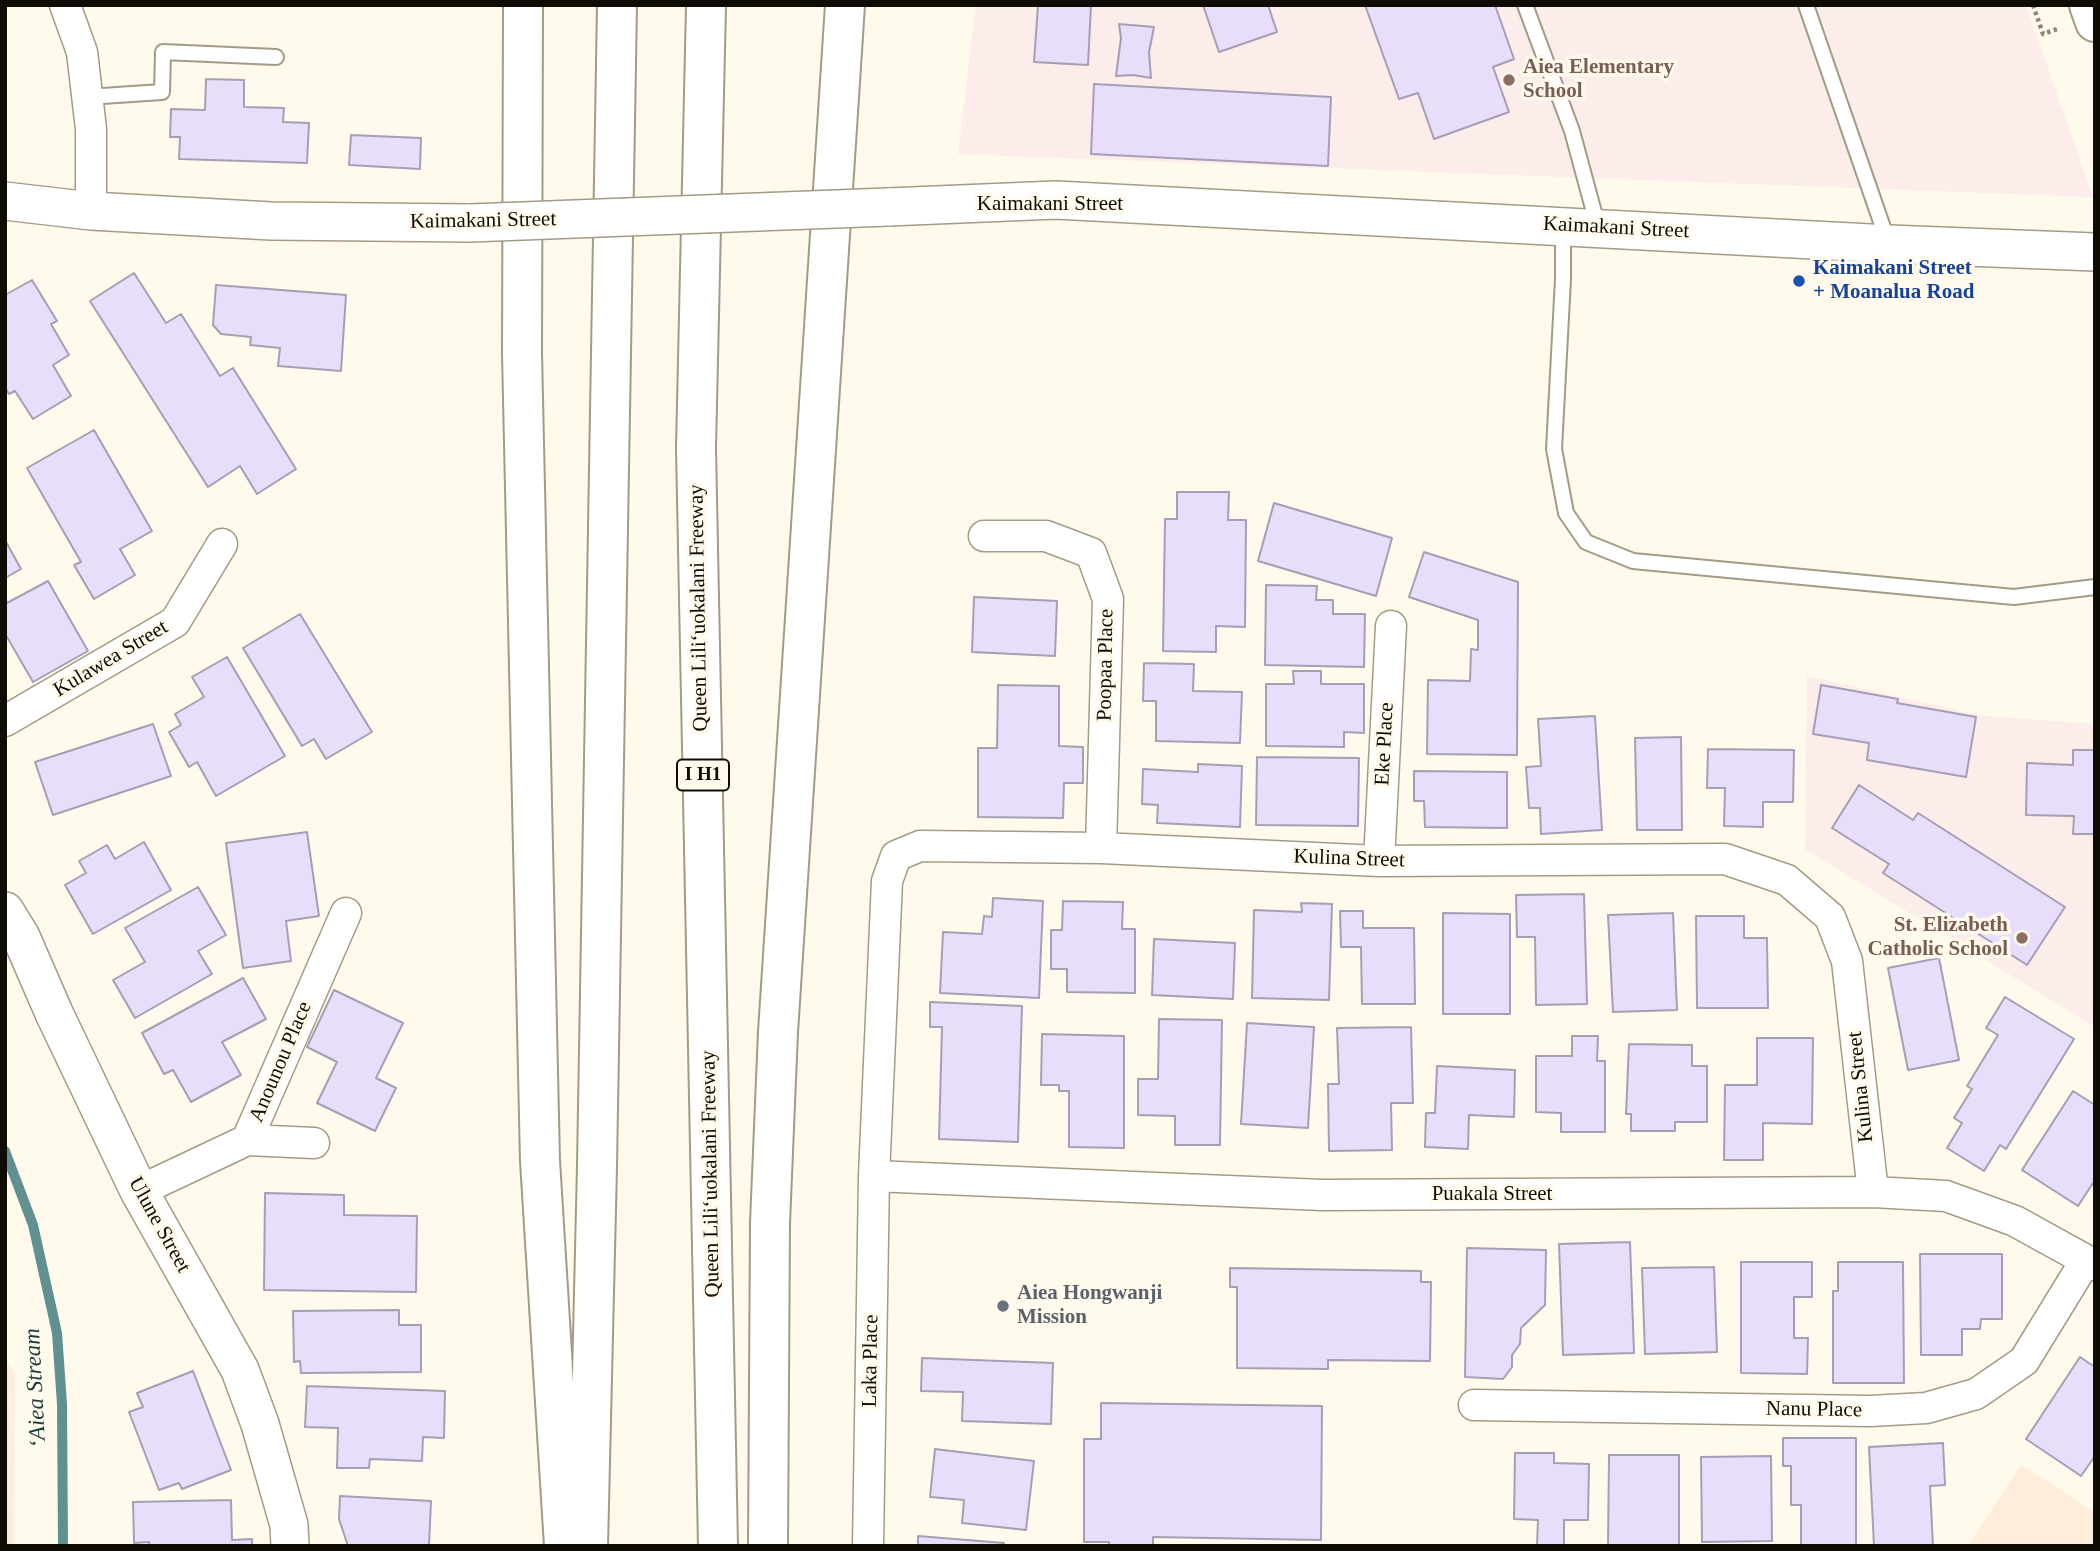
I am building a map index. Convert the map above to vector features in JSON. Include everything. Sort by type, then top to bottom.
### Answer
[{"type":"highway","points":[[523,5],[522,367],[540,1161],[565,1546]]},
{"type":"highway","points":[[587,1546],[597,1166],[617,5]]},
{"type":"highway","name":"Queen Liliʻuokalani Freeway","points":[[706,5],[696,448],[719,1546]]},
{"type":"highway","points":[[768,1546],[770,1223],[778,1032],[845,5]]},
{"type":"highway","points":[[828,245],[869,5]]},
{"type":"highway","points":[[2089,5],[2095,22]]},
{"type":"street","points":[[65,5],[82,52],[91,129],[91,211]]},
{"type":"street","name":"Kaimakani Street","points":[[5,201],[91,211],[271,221],[470,223],[1056,200],[1889,244],[2095,252]]},
{"type":"street","name":"Poopaa Place","points":[[984,536],[1046,536],[1091,553],[1108,598],[1101,848]]},
{"type":"street","name":"Kulawea Street","points":[[5,721],[174,622],[222,544]]},
{"type":"street","name":"Eke Place","points":[[1378,861],[1391,626]]},
{"type":"street","name":"Kulina Street","points":[[874,1176],[887,881],[896,856],[920,846],[1101,848],[1378,861],[1725,859],[1787,880],[1830,918],[1847,961],[1873,1192]]},
{"type":"street","name":"Anounou Place","points":[[139,1191],[247,1140],[346,913]]},
{"type":"street","name":"Ulune Street","points":[[10,925],[139,1191],[240,1370],[261,1424],[289,1525],[290,1546]]},
{"type":"street","points":[[247,1140],[314,1143]]},
{"type":"street","name":"Puakala Street","points":[[874,1176],[1322,1195],[1873,1192],[1946,1196],[2015,1221],[2090,1263]]},
{"type":"street","name":"Laka Place","points":[[868,1546],[874,1176]]},
{"type":"street","name":"Nanu Place","points":[[1474,1405],[1870,1411],[1926,1408],[1976,1394],[2024,1361],[2090,1263]]},
{"type":"lane","points":[[1525,5],[1572,131],[1581,226],[1563,279],[1554,449],[1566,513],[1586,542],[1633,561],[2014,597],[2095,587]]},
{"type":"lane","points":[[1806,5],[1889,244]]},
{"type":"lane","points":[[87,97],[162,92],[163,52],[276,57]]},
{"type":"path","points":[[2033,5],[2043,34],[2057,29],[2053,17]]},
{"type":"shaded area","name":"Aiea Elementary School","points":[[976,5],[2026,5],[2093,197],[958,154]]},
{"type":"shaded area","name":"St. Elizabeth Catholic School","points":[[1807,676],[1983,716],[2095,724],[2095,1027],[1805,849]]},
{"type":"shaded area","points":[[5,1359],[15,1373],[13,1546],[5,1546]]},
{"type":"shaded area","points":[[2021,1465],[2095,1512],[2095,1546],[1968,1546]]},
{"type":"building","points":[[1038,5],[1091,5],[1088,65],[1034,62]]},
{"type":"building","points":[[1203,5],[1268,5],[1277,32],[1219,52]]},
{"type":"building","points":[[1365,5],[1495,5],[1514,59],[1493,67],[1509,112],[1434,139],[1418,93],[1399,99]]},
{"type":"building","points":[[1119,24],[1154,27],[1149,52],[1151,78],[1116,76],[1121,38]]},
{"type":"building","points":[[206,79],[244,80],[244,107],[284,108],[283,122],[309,123],[307,163],[179,159],[180,137],[170,137],[171,109],[205,110]]},
{"type":"building","points":[[1094,84],[1331,97],[1328,166],[1091,154]]},
{"type":"building","points":[[351,135],[421,138],[420,169],[349,165]]},
{"type":"building","points":[[134,273],[166,323],[181,314],[220,376],[233,368],[296,469],[257,494],[240,466],[208,487],[90,301]]},
{"type":"building","points":[[32,280],[57,321],[51,324],[69,355],[53,365],[71,396],[33,419],[15,391],[9,394],[5,388],[5,295]]},
{"type":"building","points":[[216,285],[346,295],[341,371],[278,366],[280,348],[250,345],[251,337],[221,334],[213,325]]},
{"type":"building","points":[[94,430],[152,531],[120,549],[135,575],[94,599],[74,565],[81,562],[27,468]]},
{"type":"building","points":[[1177,492],[1229,492],[1228,520],[1246,520],[1245,627],[1216,626],[1216,652],[1163,651],[1165,519],[1177,519]]},
{"type":"building","points":[[1274,503],[1392,538],[1376,596],[1258,561]]},
{"type":"building","points":[[5,540],[21,569],[5,578]]},
{"type":"building","points":[[1424,552],[1518,582],[1517,755],[1427,754],[1428,680],[1470,681],[1471,649],[1478,650],[1478,620],[1409,597]]},
{"type":"building","points":[[48,581],[88,651],[33,682],[7,637],[5,638],[5,604]]},
{"type":"building","points":[[1266,585],[1317,586],[1316,600],[1333,600],[1333,614],[1365,614],[1364,667],[1265,665]]},
{"type":"building","points":[[974,597],[1057,601],[1055,656],[972,652]]},
{"type":"building","points":[[300,614],[372,732],[326,759],[314,739],[302,746],[243,648]]},
{"type":"building","points":[[227,657],[285,756],[216,796],[197,762],[189,767],[169,732],[181,725],[175,714],[204,697],[192,677]]},
{"type":"building","points":[[1144,663],[1194,664],[1193,691],[1242,692],[1240,743],[1156,741],[1156,701],[1143,701]]},
{"type":"building","points":[[1293,671],[1321,671],[1321,684],[1364,684],[1364,733],[1344,732],[1344,747],[1266,746],[1266,684],[1294,684]]},
{"type":"building","points":[[998,685],[1059,686],[1059,746],[1083,747],[1083,783],[1064,783],[1063,818],[978,817],[978,748],[997,748]]},
{"type":"building","points":[[1821,685],[1898,699],[1897,703],[1976,717],[1966,777],[1867,760],[1869,743],[1813,734]]},
{"type":"building","points":[[1595,716],[1602,830],[1541,834],[1540,808],[1529,808],[1526,767],[1541,766],[1538,719]]},
{"type":"building","points":[[153,724],[171,776],[53,815],[35,762]]},
{"type":"building","points":[[1681,737],[1682,830],[1637,830],[1635,738]]},
{"type":"building","points":[[1708,749],[1794,750],[1793,802],[1763,802],[1763,827],[1724,826],[1725,788],[1707,788]]},
{"type":"building","points":[[2073,750],[2095,750],[2095,834],[2073,834],[2074,816],[2026,815],[2027,763],[2073,765]]},
{"type":"building","points":[[1257,757],[1359,758],[1358,826],[1256,825]]},
{"type":"building","points":[[1198,764],[1242,766],[1240,827],[1157,823],[1158,805],[1142,804],[1143,769],[1198,772]]},
{"type":"building","points":[[1414,771],[1507,772],[1507,828],[1425,827],[1424,801],[1414,801]]},
{"type":"building","points":[[1859,785],[1913,820],[1918,813],[2065,907],[2027,965],[1883,873],[1889,864],[1832,828]]},
{"type":"building","points":[[307,832],[319,916],[286,921],[291,961],[243,968],[226,843]]},
{"type":"building","points":[[144,842],[171,890],[93,934],[65,885],[86,873],[79,861],[107,845],[115,859]]},
{"type":"building","points":[[198,887],[226,935],[198,951],[212,974],[135,1018],[113,980],[145,962],[125,928]]},
{"type":"building","points":[[1584,894],[1587,1004],[1536,1005],[1535,937],[1517,937],[1516,895]]},
{"type":"building","points":[[993,898],[1043,901],[1039,998],[940,993],[943,932],[982,934],[984,916],[992,917]]},
{"type":"building","points":[[1063,901],[1123,902],[1122,929],[1135,929],[1135,993],[1067,992],[1067,969],[1051,969],[1051,930],[1062,930]]},
{"type":"building","points":[[1301,903],[1332,904],[1329,1000],[1252,998],[1254,910],[1302,912]]},
{"type":"building","points":[[1340,911],[1363,911],[1363,928],[1414,928],[1415,1004],[1362,1004],[1361,947],[1341,947]]},
{"type":"building","points":[[1443,913],[1510,914],[1510,1014],[1443,1014]]},
{"type":"building","points":[[1673,913],[1677,1010],[1613,1012],[1608,915]]},
{"type":"building","points":[[1696,916],[1744,916],[1744,938],[1767,938],[1768,1008],[1697,1008]]},
{"type":"building","points":[[1154,939],[1235,943],[1233,999],[1152,995]]},
{"type":"building","points":[[1939,958],[1959,1060],[1908,1070],[1888,968]]},
{"type":"building","points":[[243,978],[266,1019],[222,1042],[241,1075],[191,1102],[173,1070],[164,1074],[142,1033]]},
{"type":"building","points":[[334,990],[403,1023],[376,1078],[396,1088],[375,1131],[317,1103],[337,1062],[307,1047]]},
{"type":"building","points":[[2005,997],[2074,1039],[2006,1149],[2000,1145],[1984,1171],[1947,1148],[1962,1123],[1954,1118],[1972,1089],[1967,1086],[1998,1035],[1986,1028]]},
{"type":"building","points":[[930,1002],[1022,1006],[1018,1142],[939,1139],[942,1027],[930,1027]]},
{"type":"building","points":[[1159,1019],[1222,1020],[1220,1145],[1175,1145],[1175,1116],[1138,1115],[1138,1079],[1158,1079]]},
{"type":"building","points":[[1247,1023],[1314,1027],[1308,1128],[1241,1124]]},
{"type":"building","points":[[1411,1027],[1413,1103],[1391,1103],[1392,1150],[1329,1151],[1328,1084],[1339,1084],[1337,1028]]},
{"type":"building","points":[[1042,1034],[1124,1036],[1124,1148],[1069,1147],[1069,1091],[1059,1091],[1059,1085],[1041,1085]]},
{"type":"building","points":[[1572,1036],[1598,1036],[1597,1061],[1605,1061],[1605,1132],[1561,1132],[1561,1113],[1536,1112],[1536,1056],[1572,1056]]},
{"type":"building","points":[[1757,1038],[1813,1038],[1812,1124],[1763,1123],[1763,1160],[1724,1160],[1725,1085],[1757,1085]]},
{"type":"building","points":[[1629,1044],[1692,1045],[1692,1066],[1707,1066],[1707,1122],[1675,1122],[1675,1131],[1631,1131],[1631,1114],[1626,1114]]},
{"type":"building","points":[[1437,1066],[1515,1070],[1514,1117],[1469,1115],[1468,1149],[1425,1147],[1426,1113],[1435,1113]]},
{"type":"building","points":[[2073,1091],[2095,1105],[2095,1180],[2078,1206],[2022,1170]]},
{"type":"building","points":[[265,1193],[344,1195],[344,1215],[417,1216],[416,1292],[264,1290]]},
{"type":"building","points":[[1630,1242],[1634,1353],[1563,1355],[1559,1244]]},
{"type":"building","points":[[1467,1248],[1546,1250],[1545,1305],[1521,1328],[1520,1344],[1512,1355],[1512,1367],[1503,1379],[1465,1377]]},
{"type":"building","points":[[1920,1254],[2002,1254],[2002,1319],[1981,1319],[1980,1329],[1962,1329],[1962,1355],[1921,1355]]},
{"type":"building","points":[[1741,1262],[1812,1262],[1812,1297],[1794,1297],[1794,1338],[1808,1338],[1807,1374],[1741,1373]]},
{"type":"building","points":[[1838,1262],[1903,1262],[1904,1383],[1833,1383],[1833,1291],[1838,1291]]},
{"type":"building","points":[[1714,1267],[1717,1352],[1645,1354],[1642,1268]]},
{"type":"building","points":[[1230,1268],[1421,1271],[1421,1282],[1431,1282],[1430,1361],[1328,1360],[1328,1369],[1237,1368],[1237,1287],[1230,1287]]},
{"type":"building","points":[[399,1310],[399,1325],[421,1325],[421,1372],[301,1373],[300,1361],[294,1362],[293,1311]]},
{"type":"building","points":[[2080,1357],[2095,1367],[2095,1456],[2081,1476],[2026,1439]]},
{"type":"building","points":[[922,1358],[1053,1363],[1051,1424],[962,1421],[963,1392],[921,1391]]},
{"type":"building","points":[[193,1371],[231,1470],[182,1489],[179,1483],[159,1490],[129,1412],[143,1407],[137,1393]]},
{"type":"building","points":[[307,1386],[445,1391],[444,1438],[423,1437],[422,1461],[370,1459],[369,1468],[337,1468],[338,1428],[305,1427]]},
{"type":"building","points":[[1101,1403],[1322,1406],[1321,1540],[1153,1537],[1153,1546],[1109,1546],[1109,1542],[1084,1542],[1084,1439],[1101,1439]]},
{"type":"building","points":[[1783,1438],[1856,1438],[1856,1546],[1801,1546],[1801,1505],[1791,1505],[1791,1466],[1783,1466]]},
{"type":"building","points":[[1943,1443],[1945,1485],[1930,1486],[1933,1546],[1874,1546],[1869,1447]]},
{"type":"building","points":[[935,1449],[1034,1461],[1026,1530],[962,1523],[964,1500],[930,1497]]},
{"type":"building","points":[[1515,1453],[1554,1453],[1554,1463],[1589,1464],[1588,1520],[1564,1520],[1564,1546],[1537,1546],[1538,1520],[1514,1519]]},
{"type":"building","points":[[1609,1455],[1679,1455],[1679,1546],[1608,1546]]},
{"type":"building","points":[[1771,1456],[1772,1541],[1702,1542],[1701,1457]]},
{"type":"building","points":[[340,1496],[431,1501],[429,1546],[348,1546],[339,1519]]},
{"type":"building","points":[[231,1500],[232,1540],[252,1539],[252,1546],[150,1546],[149,1542],[134,1543],[133,1502]]},
{"type":"building","points":[[918,1536],[1004,1543],[1003,1546],[918,1546]]},
{"type":"waterway","name":"ʻAiea Stream","points":[[5,1151],[33,1225],[57,1333],[62,1404],[63,1546]]},
{"type":"place","name":"Aiea Elementary School","points":[[1509,80]]},
{"type":"place","name":"Kaimakani Street + Moanalua Road","points":[[1799,281]]},
{"type":"place","name":"St. Elizabeth Catholic School","points":[[2022,938]]},
{"type":"place","name":"Aiea Hongwanji Mission","points":[[1003,1306]]}]
